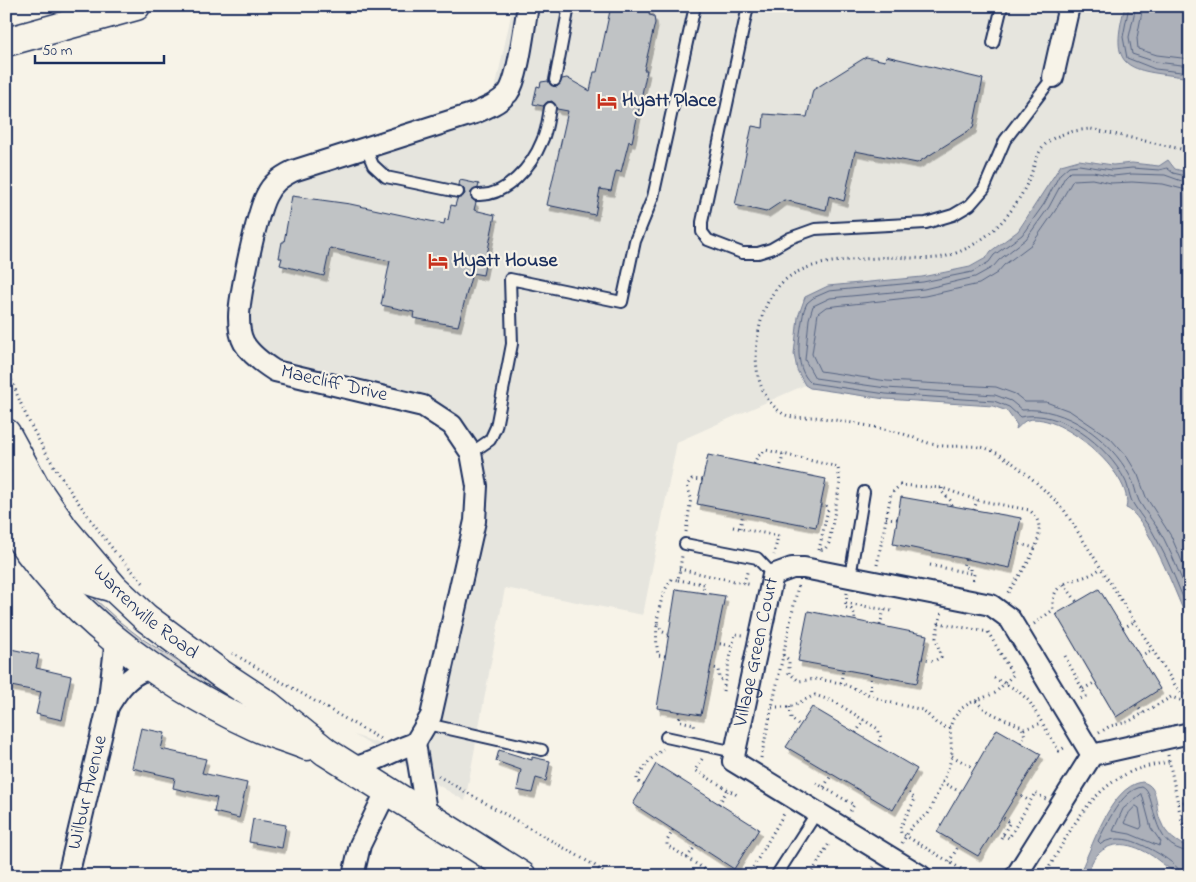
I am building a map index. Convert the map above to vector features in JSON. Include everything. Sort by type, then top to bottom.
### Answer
[{"type":"main road","points":[[6,42],[136,6]]},
{"type":"main road","name":"Warrenville Road","points":[[6,433],[36,488],[56,516],[114,588],[153,624],[220,674],[268,705],[326,752],[386,792],[522,876]]},
{"type":"main road","points":[[6,485],[52,550],[76,575],[114,588]]},
{"type":"main road","name":"Warrenville Road","points":[[6,517],[44,571],[85,614],[153,668],[226,713],[256,727],[326,752]]},
{"type":"street","name":"Maecliff Drive","points":[[415,743],[427,724],[435,704],[474,520],[478,486],[471,453],[452,425],[423,406],[275,371],[260,362],[244,343],[239,316],[240,302],[260,210],[271,187],[280,177],[293,171],[475,114],[500,100],[509,91],[514,78],[528,6]]},
{"type":"street","points":[[1053,77],[1069,6]]},
{"type":"street","name":"Village Green Court","points":[[921,876],[734,761],[769,573],[792,568],[804,568],[849,582],[991,605],[1010,620],[1093,745]]},
{"type":"street","name":"Wilbur Avenue","points":[[68,876],[108,707],[116,639]]},
{"type":"street","name":"Wilbur Avenue","points":[[108,707],[120,686],[132,676],[143,670],[153,668]]},
{"type":"street","points":[[1016,876],[1059,806],[1093,745],[1190,733]]},
{"type":"street","points":[[351,768],[362,766],[395,749],[415,743],[427,817]]},
{"type":"street","points":[[353,876],[360,845],[386,792]]},
{"type":"lane","points":[[555,80],[570,6]]},
{"type":"lane","points":[[471,453],[490,440],[496,427],[512,344],[510,279],[622,302],[635,241],[654,197],[695,6]]},
{"type":"lane","points":[[748,6],[702,222],[702,232],[708,240],[742,253],[765,252],[790,238],[815,229],[926,223],[962,210],[984,189],[1005,140],[1053,77]]},
{"type":"lane","points":[[993,43],[1002,6]]},
{"type":"lane","points":[[477,195],[487,196],[504,187],[530,163],[542,141],[550,108]]},
{"type":"lane","points":[[366,148],[373,165],[386,177],[458,192]]},
{"type":"lane","points":[[849,582],[864,492]]},
{"type":"lane","points":[[685,544],[757,558],[769,573]]},
{"type":"lane","points":[[427,724],[542,750]]},
{"type":"lane","points":[[666,737],[735,752]]},
{"type":"lane","points":[[776,876],[817,812]]},
{"type":"path","points":[[1190,151],[1091,128],[1060,136],[1048,142],[1040,151],[1022,196],[1010,214],[997,228],[973,244],[947,256],[934,258],[884,257],[811,265],[796,272],[775,288],[768,299],[758,329],[757,366],[761,388],[772,404],[783,414],[792,417],[819,417],[884,430],[935,445],[985,448],[993,452],[1048,494],[1064,510],[1154,649],[1175,685],[1183,693],[1190,695]]},
{"type":"path","points":[[6,361],[12,383],[38,439],[86,513],[116,554],[148,587]]},
{"type":"path","points":[[754,464],[757,457],[766,450],[838,467],[840,472],[828,544],[825,549],[819,550]]},
{"type":"path","points":[[780,470],[783,454]]},
{"type":"path","points":[[678,580],[691,498],[687,485],[692,479],[702,480]]},
{"type":"path","points":[[875,572],[891,494],[900,485],[942,488],[977,500],[1019,507],[1034,514],[1039,522],[1035,548],[1004,599]]},
{"type":"path","points":[[942,488],[942,492],[951,501],[951,506]]},
{"type":"path","points":[[974,510],[977,500]]},
{"type":"path","points":[[816,554],[819,550],[828,509],[826,505],[821,505]]},
{"type":"path","points":[[740,528],[743,513]]},
{"type":"path","points":[[886,518],[897,519]]},
{"type":"path","points":[[679,569],[744,583],[769,573],[778,536],[733,527]]},
{"type":"path","points":[[1016,542],[1035,548]]},
{"type":"path","points":[[965,559],[963,566],[970,569],[970,573]]},
{"type":"path","points":[[930,565],[974,574],[971,591]]},
{"type":"path","points":[[1027,628],[1053,610],[1054,595],[1064,584],[1092,576],[1101,568]]},
{"type":"path","points":[[744,583],[748,569]]},
{"type":"path","points":[[759,765],[800,578]]},
{"type":"path","points":[[665,656],[658,654],[657,624],[666,585],[672,579],[704,584],[703,593]]},
{"type":"path","points":[[849,582],[846,608],[851,609],[855,615],[855,620]]},
{"type":"path","points":[[1064,584],[1077,602]]},
{"type":"path","points":[[846,603],[892,611]]},
{"type":"path","points":[[922,658],[934,661],[941,657],[936,638],[943,606]]},
{"type":"path","points":[[880,625],[884,610]]},
{"type":"path","points":[[1123,628],[1136,621]]},
{"type":"path","points":[[898,850],[911,827],[928,814],[952,756],[950,727],[962,708],[995,693],[1013,675],[988,632],[939,623]]},
{"type":"path","points":[[657,624],[663,632],[668,634]]},
{"type":"path","points":[[723,691],[735,634],[750,637]]},
{"type":"path","points":[[715,643],[733,646]]},
{"type":"path","points":[[1140,656],[1154,649]]},
{"type":"path","points":[[231,652],[387,744]]},
{"type":"path","points":[[783,655],[790,660],[789,673],[800,681],[818,679],[841,682],[884,701],[923,710],[936,723],[950,727]]},
{"type":"path","points":[[1065,656],[1086,696],[1072,703]]},
{"type":"path","points":[[710,667],[718,669],[719,679],[726,680]]},
{"type":"path","points":[[841,682],[843,669]]},
{"type":"path","points":[[870,674],[870,694]]},
{"type":"path","points":[[994,678],[1016,690],[1030,701],[1059,751],[1073,742]]},
{"type":"path","points":[[1083,689],[1096,682]]},
{"type":"path","points":[[1181,700],[1183,693]]},
{"type":"path","points":[[772,707],[790,707],[815,695],[835,702],[878,729],[881,734],[877,745]]},
{"type":"path","points":[[1093,745],[1110,726],[1128,722],[1171,697],[1186,702],[1190,713]]},
{"type":"path","points":[[976,701],[982,708],[1024,729],[1042,723]]},
{"type":"path","points":[[1136,705],[1143,713]]},
{"type":"path","points":[[790,707],[791,718],[799,726]]},
{"type":"path","points":[[679,712],[680,721],[696,726],[695,733]]},
{"type":"path","points":[[856,733],[864,720]]},
{"type":"path","points":[[1021,743],[1025,736],[1024,729]]},
{"type":"path","points":[[644,785],[637,781],[638,778],[650,760],[663,748]]},
{"type":"path","points":[[1166,749],[1182,823],[1190,832]]},
{"type":"path","points":[[952,756],[974,768]]},
{"type":"path","points":[[703,757],[696,770],[737,795]]},
{"type":"path","points":[[1047,876],[1050,866],[1083,809],[1095,796],[1112,782],[1136,770],[1169,762]]},
{"type":"path","points":[[824,787],[832,774]]},
{"type":"path","points":[[436,775],[594,865],[608,876]]},
{"type":"path","points":[[816,782],[854,805],[847,819]]},
{"type":"path","points":[[942,782],[960,792]]},
{"type":"path","points":[[719,804],[728,789]]},
{"type":"path","points":[[905,790],[915,799],[900,828],[901,833],[973,876]]},
{"type":"path","points":[[1002,817],[1010,822],[1002,837],[1009,838],[1035,793],[1059,806]]},
{"type":"path","points":[[1016,794],[1030,801]]},
{"type":"path","points":[[1178,803],[1190,802]]},
{"type":"path","points":[[748,876],[788,808]]},
{"type":"path","points":[[673,830],[666,840],[668,845],[715,876]]},
{"type":"path","points":[[810,876],[834,836]]},
{"type":"path","points":[[687,858],[696,845]]},
{"type":"path","points":[[949,862],[960,845]]},
{"type":"shaded area","points":[[513,6],[1190,6],[1190,173],[1175,169],[1172,163],[1159,166],[1132,163],[1113,165],[1096,161],[1051,181],[1040,201],[1023,221],[1018,231],[989,253],[986,258],[970,267],[922,277],[828,286],[802,301],[798,317],[794,363],[805,385],[677,442],[643,615],[505,588],[465,801],[354,735],[383,745],[402,738],[416,724],[428,700],[465,523],[470,486],[465,460],[447,435],[416,415],[296,389],[269,379],[243,357],[252,209],[294,161],[485,99],[494,94]]},
{"type":"shaded area","points":[[70,576],[120,622],[141,638],[248,706],[245,713],[175,671],[81,595]]},
{"type":"water","points":[[1125,6],[1190,6],[1190,78],[1153,73],[1139,69],[1129,64],[1122,57],[1119,45]]},
{"type":"water","points":[[1079,160],[1113,165],[1132,163],[1159,166],[1168,160],[1175,169],[1190,173],[1190,626],[1153,542],[1134,514],[1126,508],[1126,494],[1119,479],[1107,462],[1073,434],[1055,424],[1039,419],[1025,421],[1016,429],[1017,425],[1007,411],[993,406],[885,399],[810,388],[805,385],[797,370],[794,354],[798,317],[805,297],[828,286],[922,277],[970,267],[986,258],[991,251],[1018,231],[1061,165]]},
{"type":"water","points":[[1142,782],[1148,784],[1155,793],[1159,817],[1163,827],[1176,841],[1190,848],[1190,876],[1181,875],[1173,871],[1153,856],[1138,848],[1114,845],[1097,855],[1085,876],[1078,876],[1111,807],[1130,786]]},
{"type":"building","name":"Hyatt Place","points":[[611,6],[651,6],[649,15],[654,16],[655,23],[644,70],[647,70],[632,142],[629,141],[621,172],[616,171],[611,191],[600,189],[595,215],[547,205],[568,111],[557,109],[552,101],[547,102],[543,106],[533,104],[537,86],[540,87],[541,82],[548,81],[551,85],[557,87],[562,79],[567,78],[590,91],[594,72],[597,72]]},
{"type":"building","points":[[886,56],[983,79],[973,128],[917,163],[855,151],[844,201],[829,196],[826,210],[784,200],[766,212],[735,205],[752,126],[763,128],[764,114],[807,117],[813,90],[866,57],[885,61]]},
{"type":"building","name":"Hyatt House","points":[[460,180],[479,184],[478,188],[471,192],[471,198],[476,202],[474,210],[495,215],[483,275],[472,273],[458,326],[413,318],[414,312],[381,305],[390,261],[330,248],[324,276],[280,265],[282,258],[279,258],[282,242],[284,242],[292,196],[350,204],[444,224],[445,219],[448,220],[451,205],[455,206],[457,199],[465,194],[464,189],[459,185]]},
{"type":"building","points":[[708,455],[826,479],[816,527],[697,504]]},
{"type":"building","points":[[901,497],[1021,518],[1010,568],[893,544]]},
{"type":"building","points":[[676,589],[725,596],[701,715],[657,708]]},
{"type":"building","points":[[1099,589],[1160,689],[1116,717],[1056,614]]},
{"type":"building","points":[[808,611],[927,635],[917,683],[798,661]]},
{"type":"building","points":[[6,648],[39,655],[36,668],[71,676],[62,720],[36,714],[41,692],[6,685],[9,670],[6,670]]},
{"type":"building","points":[[812,707],[917,769],[893,810],[786,747]]},
{"type":"building","points":[[141,728],[165,733],[161,749],[206,759],[202,773],[247,783],[239,818],[214,812],[217,798],[173,788],[175,778],[132,768]]},
{"type":"building","points":[[997,729],[1041,754],[978,856],[937,832]]},
{"type":"building","points":[[499,750],[532,760],[532,757],[550,761],[546,781],[536,778],[532,793],[517,790],[521,770],[496,761]]},
{"type":"building","points":[[656,764],[759,829],[734,869],[633,804]]},
{"type":"building","points":[[253,819],[286,825],[282,848],[249,842]]},
{"type":"place","name":"Hyatt Place","points":[[607,101]]},
{"type":"place","name":"Hyatt House","points":[[438,261]]}]
